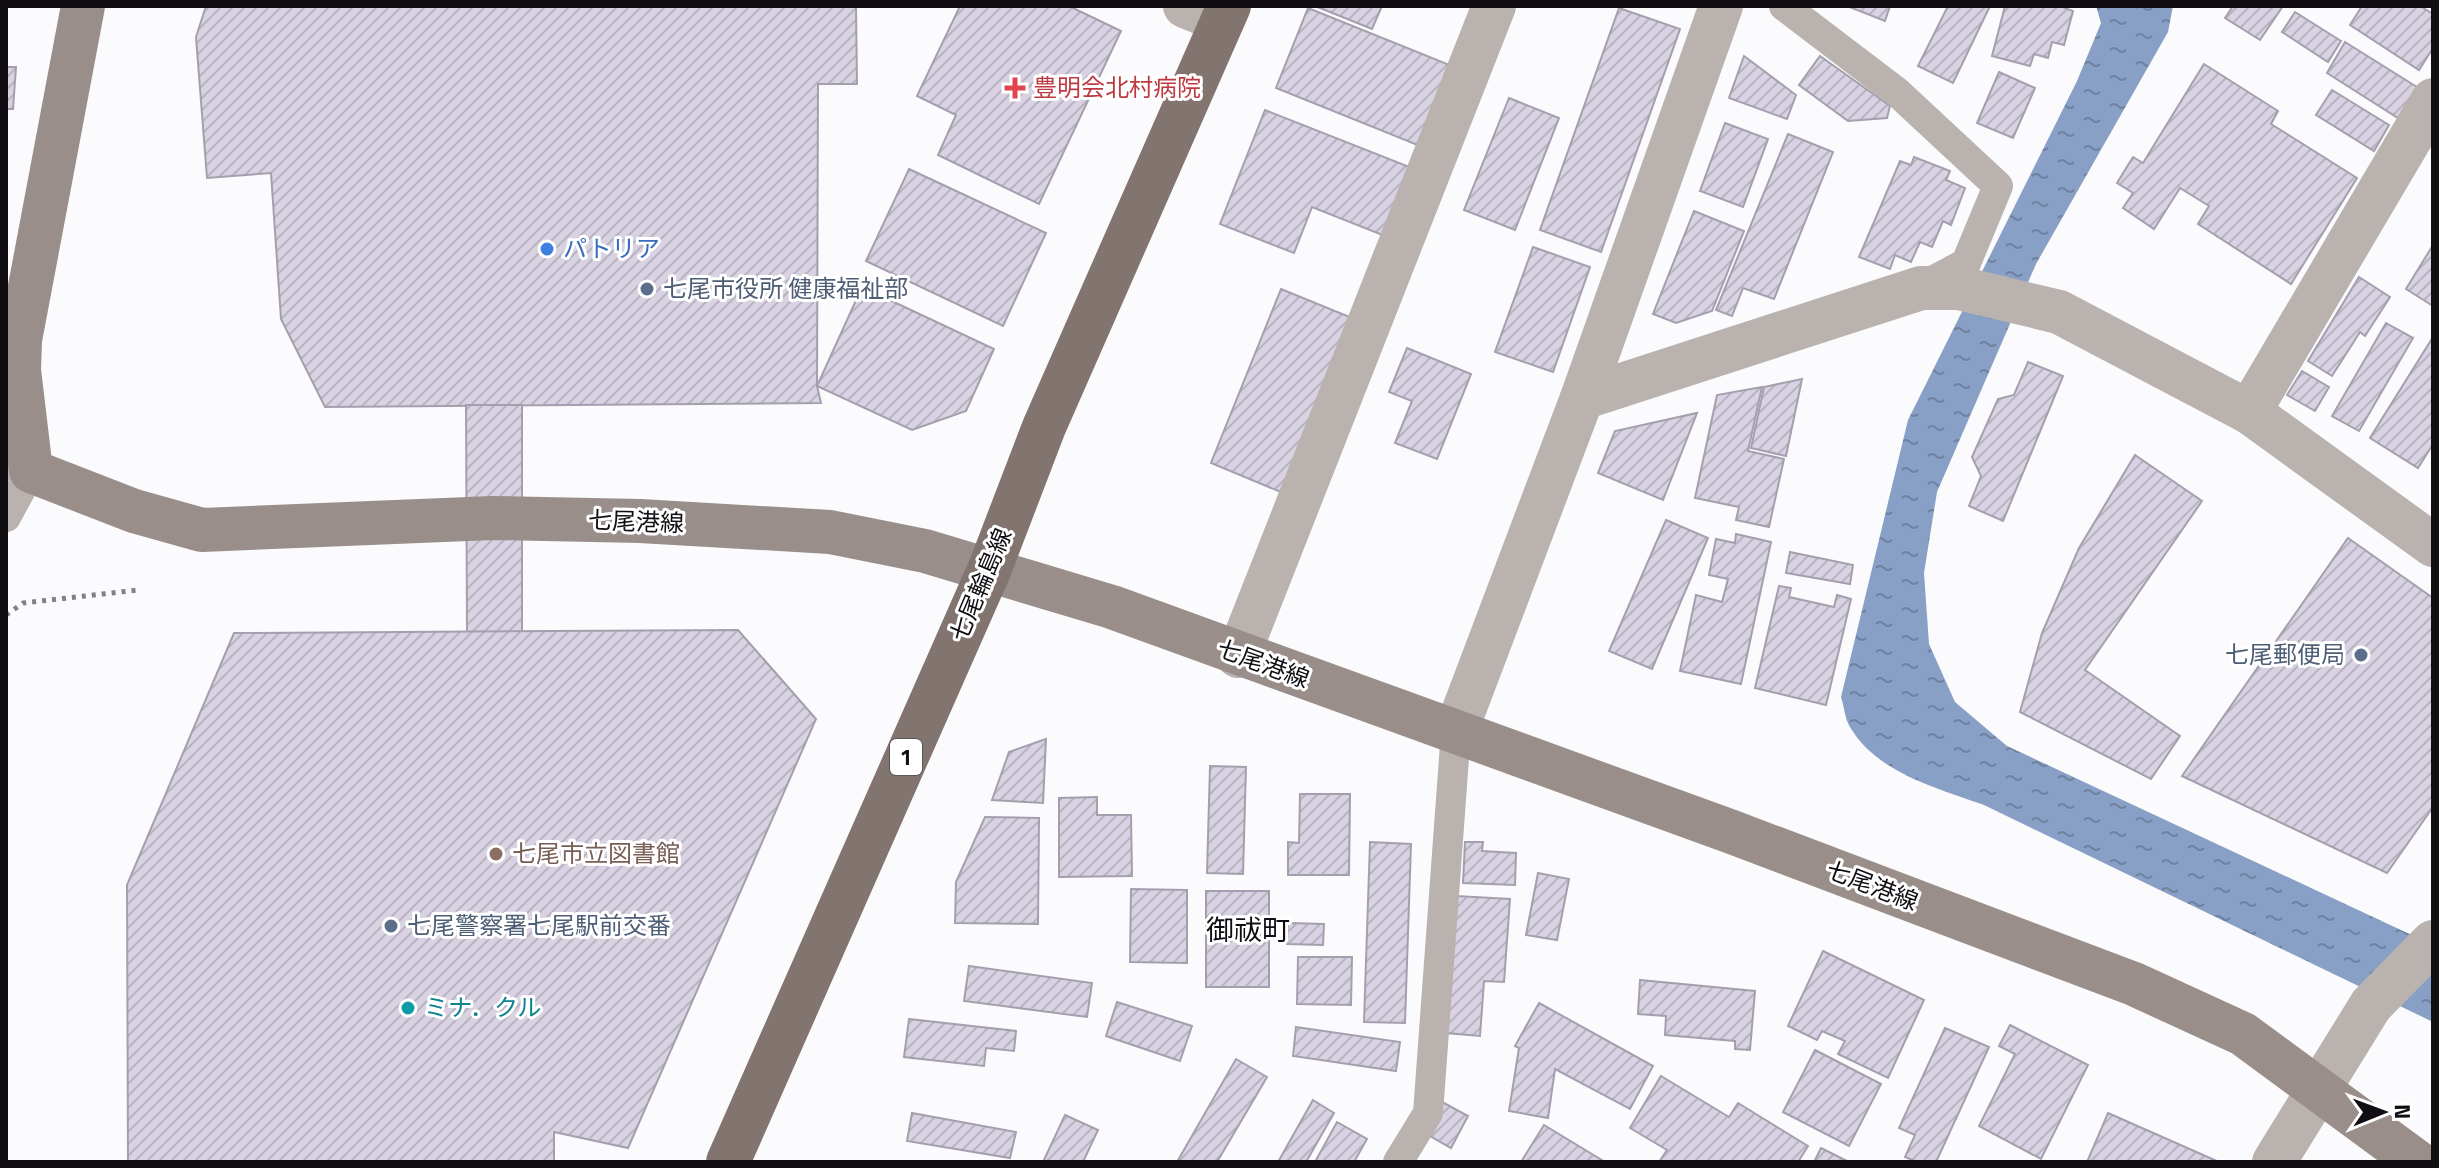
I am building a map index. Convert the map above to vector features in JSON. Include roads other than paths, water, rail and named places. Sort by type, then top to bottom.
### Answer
[{"type":"main road","points":[[19,468],[20,340],[83,6]]},
{"type":"main road","name":"七尾輪島線","points":[[728,1162],[990,568],[1212,11]]},
{"type":"main road","name":"七尾港線","points":[[19,468],[134,511],[202,530],[493,518],[768,527],[863,537],[990,568],[1112,607],[1238,656],[1456,731],[2134,984],[2243,1034],[2417,1162]]},
{"type":"street","points":[[1238,656],[1494,6]]},
{"type":"street","points":[[1456,731],[1582,398],[1721,6]]},
{"type":"street","points":[[2249,412],[2433,100]]},
{"type":"street","points":[[1582,398],[1940,288],[2059,312],[2249,412],[2433,545]]},
{"type":"street","points":[[2274,1162],[2371,1005],[2433,942]]},
{"type":"lane","points":[[1784,6],[1897,92],[1998,186],[1966,263],[1940,288]]},
{"type":"lane","points":[[6,517],[19,468]]},
{"type":"lane","points":[[1398,1162],[1428,1113],[1456,731]]},
{"type":"water","points":[[2096,6],[2173,6],[2168,32],[2036,264],[1937,492],[1924,573],[1929,644],[1955,702],[2007,746],[2433,945],[2433,1022],[1984,805],[1910,777],[1876,756],[1862,743],[1847,720],[1841,697],[1908,420],[2077,81],[2101,23]]},
{"type":"place","name":"豊明会北村病院","points":[[1015,88]]},
{"type":"place","name":"パトリア","points":[[547,249]]},
{"type":"place","name":"七尾市役所 健康福祉部","points":[[647,289]]},
{"type":"place","name":"七尾郵便局","points":[[2361,655]]},
{"type":"place","name":"七尾市立図書館","points":[[496,854]]},
{"type":"place","name":"七尾警察署七尾駅前交番","points":[[391,926]]},
{"type":"place","name":"ミナ．クル","points":[[408,1008]]},
{"type":"district","name":"御祓町","points":[[1248,930]]}]
